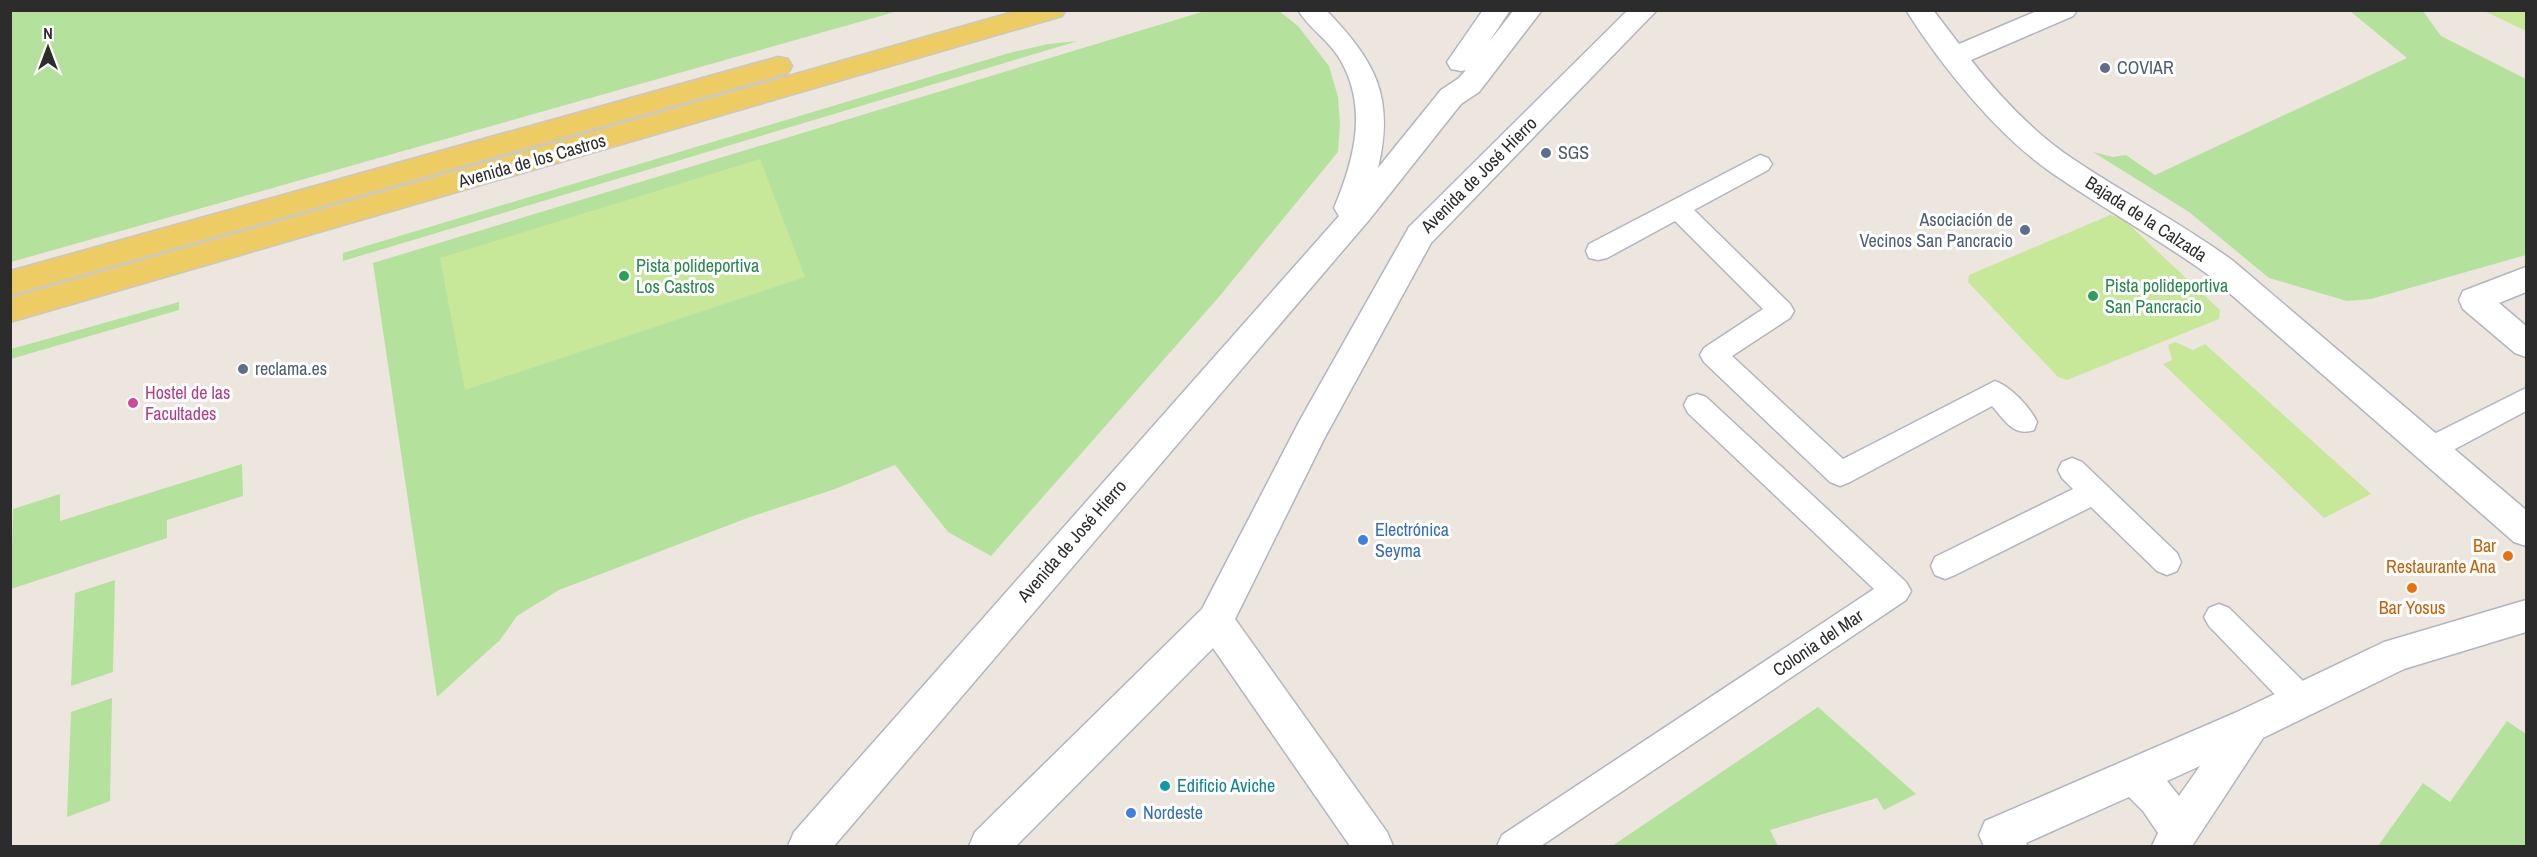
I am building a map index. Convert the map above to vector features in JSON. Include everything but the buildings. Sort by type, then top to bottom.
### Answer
[{"type":"main road","name":"Avenida de los Castros","points":[[10,283],[973,10]]},
{"type":"main road","name":"Avenida de los Castros","points":[[10,310],[1053,10]]},
{"type":"street","name":"Avenida de José Hierro","points":[[1311,10],[1348,51],[1366,88],[1370,112],[1371,142],[1364,172],[1336,236]]},
{"type":"street","name":"Avenida de José Hierro","points":[[1451,97],[1451,76],[1497,10]]},
{"type":"street","name":"Avenida de José Hierro","points":[[808,846],[1359,212],[1451,97],[1468,85],[1529,10]]},
{"type":"street","name":"Avenida de José Hierro","points":[[989,846],[1215,621],[1312,430],[1420,235],[1644,10]]},
{"type":"street","name":"Bajada de la Calzada","points":[[1919,10],[1974,84],[2012,124],[2061,165],[2221,268],[2526,531]]},
{"type":"street","points":[[1953,57],[2064,10]]},
{"type":"street","points":[[2526,279],[2474,300],[2526,344]]},
{"type":"street","points":[[2008,846],[1999,835],[2250,725],[2397,654],[2526,616]]},
{"type":"street","points":[[1215,621],[1372,846]]},
{"type":"street","points":[[2175,838],[2250,725]]},
{"type":"street","points":[[2135,777],[2157,798],[2175,838]]},
{"type":"lane","points":[[1598,251],[1760,164]]},
{"type":"lane","points":[[1677,208],[1781,311],[1713,355],[1840,474],[1995,392],[2024,423]]},
{"type":"lane","points":[[2432,448],[2526,399]]},
{"type":"lane","name":"Colonia del Mar","points":[[1512,846],[1896,591],[1697,405]]},
{"type":"lane","points":[[2072,470],[2167,561]]},
{"type":"lane","points":[[1945,566],[2094,492]]},
{"type":"lane","points":[[2219,617],[2301,700]]},
{"type":"green space","points":[[11,10],[898,10],[898,11],[11,262]]},
{"type":"green space","points":[[1205,11],[1279,11],[1298,26],[1329,66],[1338,97],[1340,124],[1338,152],[1218,298],[991,556],[948,532],[895,465],[835,489],[750,517],[559,590],[517,616],[500,640],[437,697],[373,263]]},
{"type":"green space","points":[[2350,11],[2423,11],[2441,36],[2526,79],[2526,255],[2371,299],[2347,301],[2269,278],[2189,212],[2093,152],[2113,157],[2126,155],[2155,175],[2407,58]]},
{"type":"green space","points":[[2484,11],[2526,11],[2526,31]]},
{"type":"green space","points":[[1078,41],[343,261],[343,253],[1009,53],[1048,44]]},
{"type":"green space","name":"Pista polideportiva Los Castros","points":[[760,159],[805,277],[465,390],[440,258]]},
{"type":"green space","name":"Pista polideportiva San Pancracio","points":[[2110,215],[2122,218],[2220,310],[2219,319],[2067,380],[2058,377],[1968,282],[1969,275]]},
{"type":"green space","points":[[179,302],[179,310],[11,359],[11,349]]},
{"type":"green space","points":[[2175,342],[2193,350],[2205,344],[2371,494],[2324,518],[2163,364],[2172,360],[2168,345]]},
{"type":"green space","points":[[242,464],[243,496],[167,520],[167,538],[11,589],[13,509],[60,494],[60,521]]},
{"type":"green space","points":[[115,580],[113,672],[71,686],[75,593]]},
{"type":"green space","points":[[112,698],[110,801],[67,817],[71,712]]},
{"type":"green space","points":[[1818,707],[1916,794],[1884,810],[1877,798],[1770,830],[1778,846],[1612,846]]},
{"type":"green space","points":[[2507,721],[2526,734],[2526,846],[2378,846],[2423,783],[2450,802]]},
{"type":"place","name":"COVIAR","points":[[2105,68]]},
{"type":"place","name":"SGS","points":[[1546,153]]},
{"type":"place","name":"Asociación de Vecinos San Pancracio","points":[[2025,230]]},
{"type":"place","name":"Pista polideportiva Los Castros","points":[[624,276]]},
{"type":"place","name":"Pista polideportiva San Pancracio","points":[[2093,296]]},
{"type":"place","name":"reclama.es","points":[[243,369]]},
{"type":"place","name":"Hostel de las Facultades","points":[[133,403]]},
{"type":"place","name":"Electrónica Seyma","points":[[1363,540]]},
{"type":"place","name":"Bar Restaurante Ana","points":[[2508,556]]},
{"type":"place","name":"Bar Yosus","points":[[2412,588]]},
{"type":"place","name":"Edificio Aviche","points":[[1165,786]]},
{"type":"place","name":"Nordeste","points":[[1131,813]]}]
